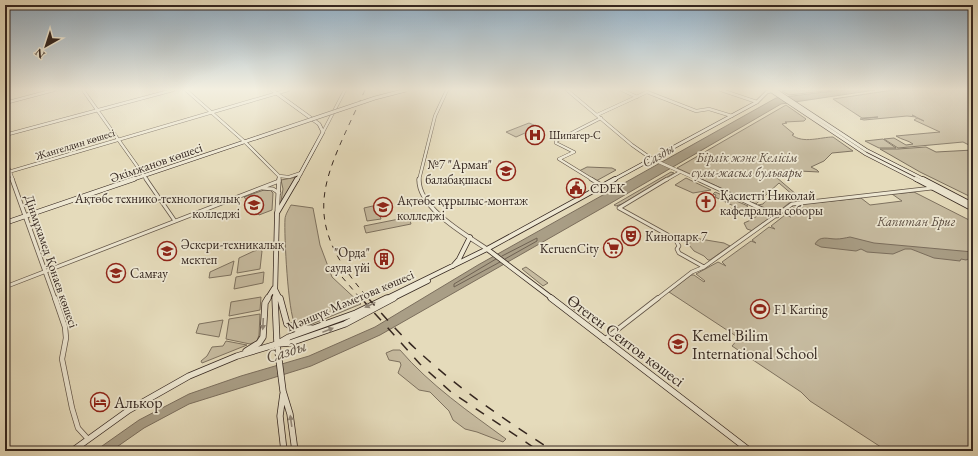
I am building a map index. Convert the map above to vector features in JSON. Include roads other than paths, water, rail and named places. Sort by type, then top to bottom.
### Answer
[{"type":"main road","points":[[295,451],[290,414],[283,391],[279,363],[274,288],[277,212],[302,172],[323,132],[319,124],[301,111]]},
{"type":"main road","name":"Әкімжанов көшесі","points":[[5,223],[335,111]]},
{"type":"main road","name":"Мәншүк Мәметова көшесі","points":[[72,451],[88,438],[153,395],[189,376],[237,356],[277,344],[290,337],[356,312],[452,268],[740,111]]},
{"type":"main road","points":[[801,111],[853,146],[973,209]]},
{"type":"main road","points":[[808,111],[866,150],[973,205]]},
{"type":"main road","points":[[813,119],[827,124]]},
{"type":"main road","points":[[853,146],[866,150]]},
{"type":"main road","points":[[452,268],[459,259],[470,237]]},
{"type":"main road","name":"Өтеген Сеитов көшесі","points":[[487,250],[750,451]]},
{"type":"main road","name":"Мәншүк Мәметова көшесі","points":[[277,344],[290,343],[345,324],[423,284],[431,278]]},
{"type":"main road","points":[[274,288],[280,298],[285,321],[289,326],[296,329],[319,327]]},
{"type":"main road","points":[[237,356],[255,346],[262,340],[265,303],[274,288]]},
{"type":"main road","points":[[283,391],[280,416],[284,451]]},
{"type":"street","points":[[5,135],[92,111]]},
{"type":"street","points":[[98,111],[175,221]]},
{"type":"street","points":[[323,132],[334,111]]},
{"type":"street","points":[[437,111],[420,175],[419,189],[426,203],[487,250]]},
{"type":"street","points":[[593,111],[645,155],[652,159],[777,216]]},
{"type":"street","points":[[597,115],[605,111]]},
{"type":"street","points":[[716,111],[732,116]]},
{"type":"street","points":[[211,112],[245,142],[279,179],[277,212]]},
{"type":"street","name":"Жангелдин көшесі","points":[[5,173],[211,112]]},
{"type":"street","points":[[600,118],[556,141],[556,143],[574,152],[559,159],[576,172],[603,186]]},
{"type":"street","name":"Дінмұхамед Қонаев көшесі","points":[[5,159],[65,327],[66,338],[62,359],[72,408],[78,428],[88,438]]},
{"type":"street","points":[[5,287],[260,188],[279,179],[302,172]]},
{"type":"street","points":[[680,172],[619,208],[675,239],[680,246],[677,249],[678,252],[704,268]]},
{"type":"street","points":[[260,188],[273,189],[279,193]]},
{"type":"street","points":[[604,340],[692,272],[704,268],[792,204],[932,188]]},
{"type":"water","points":[[752,111],[768,111],[380,335],[311,366],[189,404],[144,428],[111,451],[95,451],[139,420],[189,394],[241,376],[309,356],[375,327],[478,265]]},
{"type":"water","points":[[850,237],[874,243],[973,252],[973,257],[966,260],[961,259],[960,261],[934,258],[911,249],[905,249],[893,254],[867,252],[861,249],[856,251],[821,247],[815,244],[822,238],[838,239]]},
{"type":"railway","points":[[355,111],[329,173],[324,197],[325,220],[332,244],[346,270],[369,299]]},
{"type":"railway","points":[[342,277],[361,299]]},
{"type":"railway","points":[[361,298],[420,364],[451,392],[539,451]]},
{"type":"railway","points":[[368,298],[404,338],[443,373],[489,408],[553,451]]},
{"type":"place","name":"Шипагер-С","points":[[535,135]]},
{"type":"place","name":"№7 \"Арман\" балабақшасы","points":[[506,171]]},
{"type":"place","name":"CDEK","points":[[576,188]]},
{"type":"place","name":"Қасиетті Николай кафедралды соборы","points":[[706,202]]},
{"type":"place","name":"Ақтөбе технико-технологиялық колледжі","points":[[254,205]]},
{"type":"place","name":"Ақтөбе құрылыс-монтаж колледжі","points":[[383,207]]},
{"type":"place","name":"Кинопарк 7","points":[[631,236]]},
{"type":"place","name":"KeruenCity","points":[[613,248]]},
{"type":"place","name":"Әскери-техникалық мектеп","points":[[167,251]]},
{"type":"place","name":"\"Орда\" сауда үйі","points":[[384,259]]},
{"type":"place","name":"Самғау","points":[[116,273]]},
{"type":"place","name":"F1 Karting","points":[[760,309]]},
{"type":"place","name":"Kemel Bilim International School","points":[[678,344]]},
{"type":"place","name":"Алькор","points":[[100,402]]},
{"type":"water label","name":"Сазды","points":[[658,155]]},
{"type":"water label","name":"Сазды","points":[[286,351]]},
{"type":"park label","name":"Бірлік және Келісім сулы-жасыл бульвары","points":[[747,164]]},
{"type":"park label","name":"Капитан Бриг","points":[[916,221]]}]
